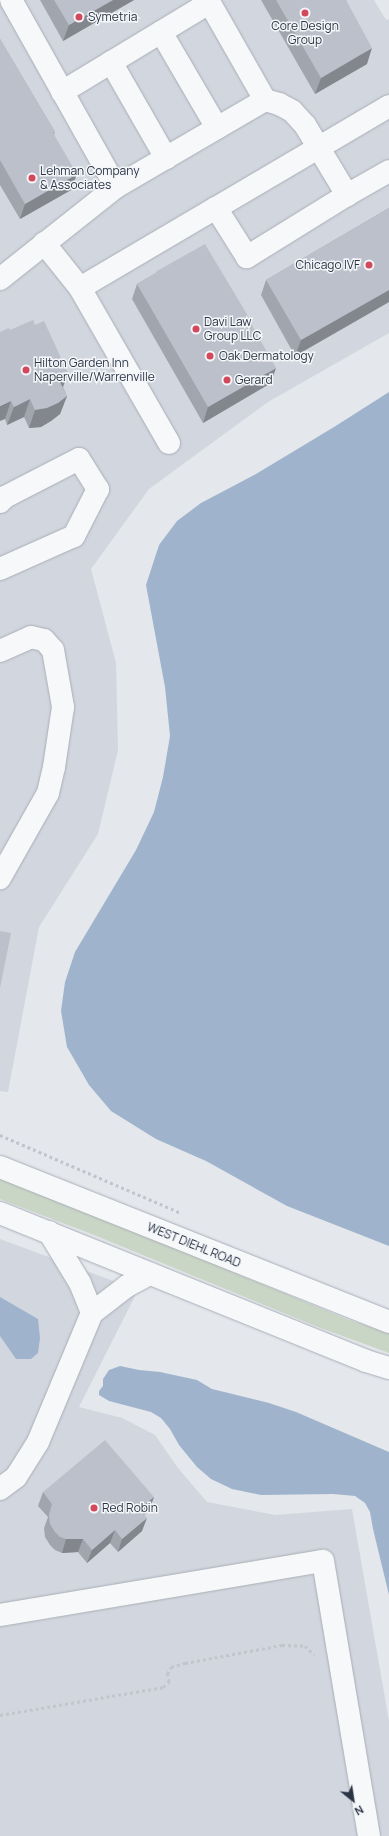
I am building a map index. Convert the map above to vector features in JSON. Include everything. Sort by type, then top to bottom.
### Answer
[{"type":"street","points":[[11,0],[116,187]]},
{"type":"street","points":[[62,92],[209,1],[265,100],[279,104],[292,111],[305,125],[346,195]]},
{"type":"street","points":[[161,32],[217,128]]},
{"type":"street","points":[[111,62],[166,158]]},
{"type":"street","points":[[2,273],[44,243],[116,187],[265,100]]},
{"type":"street","points":[[80,288],[389,106]]},
{"type":"street","points":[[216,208],[247,257],[346,195],[389,171]]},
{"type":"street","points":[[44,243],[80,288],[169,443]]},
{"type":"street","points":[[0,502],[5,497],[79,459],[98,490],[74,536],[0,569]]},
{"type":"street","points":[[0,651],[31,637],[44,640],[53,650],[63,707],[54,767],[48,793],[0,878]]},
{"type":"street","name":"WEST DIEHL ROAD","points":[[0,1167],[389,1322]]},
{"type":"street","points":[[0,1213],[389,1368]]},
{"type":"street","points":[[49,1232],[80,1283],[92,1313]]},
{"type":"street","points":[[0,1489],[16,1476],[38,1442],[92,1313],[127,1286],[150,1274]]},
{"type":"street","points":[[0,1615],[323,1561],[369,1836]]},
{"type":"path","points":[[0,1135],[24,1144],[188,1216]]},
{"type":"path","points":[[0,1715],[157,1689],[163,1687],[169,1682],[167,1674],[171,1667],[282,1645],[305,1646],[316,1655],[319,1662]]},
{"type":"shaded area","points":[[0,0],[374,0],[386,20],[389,19],[389,333],[268,402],[149,489],[91,569],[116,663],[118,750],[98,834],[39,927],[8,1092],[0,1091]]},
{"type":"shaded area","points":[[0,1239],[138,1290],[79,1407],[122,1418],[155,1435],[178,1468],[207,1502],[275,1515],[352,1509],[389,1721],[389,1836],[0,1836]]},
{"type":"green space","points":[[0,1179],[104,1219],[349,1320],[389,1333],[389,1353],[318,1327],[94,1235],[0,1199]]},
{"type":"water","points":[[389,392],[389,1246],[287,1206],[206,1161],[156,1139],[111,1111],[89,1085],[67,1047],[61,1011],[65,982],[75,952],[136,850],[154,812],[163,777],[170,736],[165,687],[146,585],[159,545],[177,521],[201,503],[256,474]]},
{"type":"water","points":[[0,1297],[38,1319],[40,1338],[38,1353],[31,1359],[16,1359],[0,1336]]},
{"type":"water","points":[[120,1366],[160,1372],[197,1380],[212,1389],[269,1403],[296,1412],[389,1452],[389,1595],[370,1512],[365,1503],[355,1496],[333,1494],[261,1495],[232,1489],[211,1479],[197,1467],[179,1445],[170,1429],[161,1418],[151,1412],[109,1401],[99,1395],[99,1391],[103,1386],[103,1379],[109,1370]]},
{"type":"building","points":[[54,0],[113,0],[69,25]]},
{"type":"building","points":[[276,0],[346,0],[372,48],[321,78]]},
{"type":"building","points":[[0,39],[55,132],[53,133],[77,174],[25,204],[0,160]]},
{"type":"building","points":[[389,208],[389,290],[301,340],[266,280]]},
{"type":"building","points":[[205,244],[251,321],[250,322],[276,368],[208,407],[137,284]]},
{"type":"building","name":"Hilton Garden Inn Naperville/Warrenville","points":[[33,320],[35,325],[44,321],[68,373],[58,378],[67,396],[58,403],[47,408],[35,410],[30,399],[14,407],[11,401],[0,406],[0,332],[9,328],[10,330]]},
{"type":"building","points":[[0,931],[11,933],[0,988]]},
{"type":"building","name":"Red Robin","points":[[105,1440],[154,1497],[139,1509],[147,1518],[122,1539],[115,1530],[92,1550],[83,1539],[66,1539],[60,1537],[55,1532],[50,1524],[49,1515],[52,1504],[43,1492]]},
{"type":"place","name":"Core Design Group","points":[[305,13]]},
{"type":"place","name":"Symetria","points":[[79,17]]},
{"type":"place","name":"Lehman Company & Associates","points":[[32,178]]},
{"type":"place","name":"Chicago IVF","points":[[369,265]]},
{"type":"place","name":"Davi Law Group LLC","points":[[196,329]]},
{"type":"place","name":"Oak Dermatology","points":[[210,356]]},
{"type":"place","name":"Hilton Garden Inn Naperville/Warrenville","points":[[26,370]]},
{"type":"place","name":"Gerard","points":[[227,380]]},
{"type":"place","name":"Red Robin","points":[[94,1508]]}]
